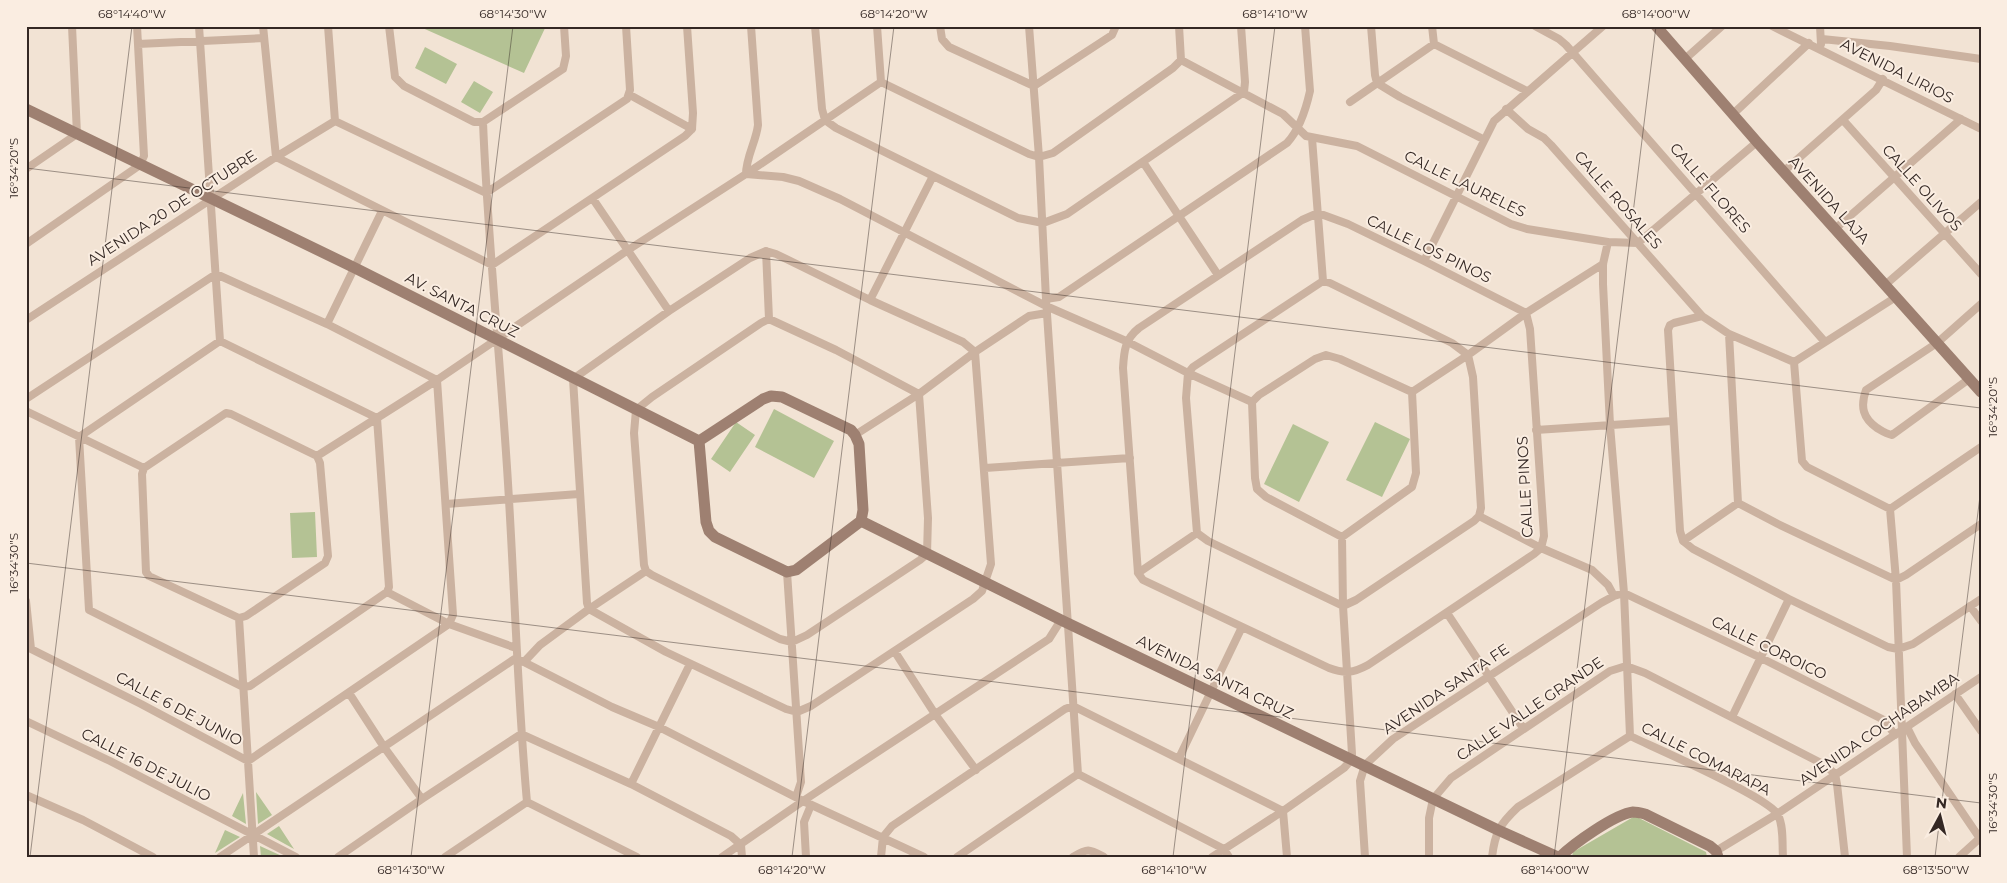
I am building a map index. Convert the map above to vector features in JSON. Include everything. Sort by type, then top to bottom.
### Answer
[{"type":"street","points":[[26,169],[77,134],[72,26]]},
{"type":"street","points":[[26,244],[140,164],[144,156],[137,26]]},
{"type":"street","points":[[199,26],[220,341]]},
{"type":"street","points":[[263,26],[276,157],[492,265]]},
{"type":"street","points":[[328,26],[335,121],[486,193]]},
{"type":"street","points":[[389,26],[394,77],[404,86],[474,122],[483,122],[563,69],[566,56],[564,26]]},
{"type":"street","points":[[486,193],[624,102],[630,96],[626,26]]},
{"type":"street","points":[[492,265],[685,136],[692,129],[693,113],[687,26]]},
{"type":"street","points":[[746,174],[758,125],[751,26]]},
{"type":"street","points":[[815,26],[822,109],[825,120],[836,128],[1018,218],[1043,223],[1067,214],[1244,92],[1241,26]]},
{"type":"street","points":[[877,26],[880,82]]},
{"type":"street","points":[[940,26],[942,39],[949,47],[1034,86]]},
{"type":"street","points":[[1029,26],[1043,223],[1046,306],[1065,622],[1078,774]]},
{"type":"street","points":[[1034,86],[1112,35],[1116,26]]},
{"type":"street","points":[[880,82],[1029,154],[1039,157],[1053,153],[1173,68],[1181,60],[1179,26]]},
{"type":"street","points":[[855,435],[919,394],[975,352],[1287,143],[1298,129],[1310,91],[1305,26]]},
{"type":"street","points":[[1371,26],[1375,75],[1378,83],[1400,97],[1483,139]]},
{"type":"street","points":[[1432,26],[1434,44]]},
{"type":"street","name":"CALLE FLORES","points":[[1535,26],[1559,39],[1574,53],[1825,342]]},
{"type":"street","points":[[1424,261],[1483,139],[1494,121],[1506,108],[1528,92],[1603,26]]},
{"type":"street","name":"AVENIDA LAJA","points":[[1656,26],[1783,172],[1981,392]]},
{"type":"street","points":[[1685,59],[1722,26]]},
{"type":"street","name":"AVENIDA LIRIOS","points":[[1772,26],[1883,79],[1981,129]]},
{"type":"street","points":[[1820,26],[1822,39],[1820,48]]},
{"type":"street","points":[[138,44],[264,38]]},
{"type":"street","points":[[1822,39],[1890,46],[1981,59]]},
{"type":"street","points":[[1733,114],[1809,43]]},
{"type":"street","points":[[1350,102],[1434,44]]},
{"type":"street","points":[[1434,44],[1528,92]]},
{"type":"street","name":"CALLE LAURELES","points":[[1181,60],[1283,114],[1306,136],[1357,146],[1511,224],[1527,229],[1608,242],[1638,243]]},
{"type":"street","points":[[1783,172],[1876,90],[1883,79]]},
{"type":"street","points":[[317,456],[498,340],[628,250],[746,174],[880,82]]},
{"type":"street","points":[[630,96],[692,129]]},
{"type":"street","name":"CALLE ROSALES","points":[[1506,108],[1528,129],[1544,138],[1551,145],[1702,316],[1729,334],[1794,362]]},
{"type":"street","name":"AV. SANTA CRUZ","points":[[26,109],[355,268],[699,441]]},
{"type":"street","points":[[1835,229],[1961,119]]},
{"type":"street","name":"CALLE OLIVOS","points":[[1843,120],[1981,274]]},
{"type":"street","name":"AVENIDA 20 DE OCTUBRE","points":[[26,320],[211,198],[335,121]]},
{"type":"street","points":[[483,122],[486,193],[509,500],[516,648],[520,660],[521,734],[527,802]]},
{"type":"street","points":[[1312,138],[1323,281]]},
{"type":"street","points":[[1638,243],[1757,142]]},
{"type":"street","points":[[1143,162],[1218,275]]},
{"type":"street","points":[[746,174],[783,177],[799,181],[840,199],[1046,306],[1126,341],[1188,373],[1252,402]]},
{"type":"street","points":[[870,300],[933,176]]},
{"type":"street","points":[[592,199],[669,311]]},
{"type":"street","points":[[1885,285],[1981,202]]},
{"type":"street","points":[[327,324],[382,211]]},
{"type":"street","points":[[1318,213],[1302,220],[1139,328],[1126,341],[1123,368],[1138,572],[1144,580],[1329,668],[1347,673]]},
{"type":"street","name":"CALLE LOS PINOS","points":[[1318,213],[1348,224],[1526,312]]},
{"type":"street","points":[[1608,242],[1603,264],[1610,425],[1624,593],[1630,736]]},
{"type":"street","points":[[766,251],[769,319]]},
{"type":"street","points":[[766,251],[963,342],[975,352],[985,468],[991,564],[982,591],[895,652],[812,706],[797,712],[786,709],[690,664],[602,617],[589,608],[587,603],[579,494],[573,379],[669,311],[750,258],[766,251]]},
{"type":"street","points":[[1412,392],[1468,355],[1526,312],[1603,264]]},
{"type":"street","points":[[216,274],[327,324],[437,380]]},
{"type":"street","points":[[26,399],[216,274]]},
{"type":"street","points":[[1323,281],[1452,343],[1468,355],[1473,378],[1481,508],[1479,516],[1474,521],[1356,600],[1343,606],[1208,541],[1197,533],[1186,398],[1188,373],[1193,367],[1323,281]]},
{"type":"street","points":[[1890,509],[1806,467],[1802,461],[1794,362],[1896,297]]},
{"type":"street","points":[[1969,379],[1892,435],[1887,434],[1868,422],[1865,417],[1864,397],[1866,390],[1937,343],[1981,304]]},
{"type":"street","name":"CALLE PINOS","points":[[1347,673],[1357,671],[1368,665],[1542,548],[1544,536],[1530,329],[1526,312]]},
{"type":"street","points":[[1702,316],[1674,323],[1668,330],[1672,421],[1680,531],[1683,541],[1693,549],[1789,599],[1888,647],[1898,649],[1912,644],[1981,599]]},
{"type":"street","points":[[769,319],[836,350],[919,394]]},
{"type":"street","points":[[769,319],[675,381],[636,410],[634,434],[644,565],[646,571],[652,575],[780,639],[792,642],[807,635],[920,560],[927,554],[928,518],[919,394]]},
{"type":"street","points":[[1729,334],[1738,504]]},
{"type":"street","points":[[220,341],[377,418]]},
{"type":"street","points":[[79,437],[220,341]]},
{"type":"street","points":[[1342,537],[1280,505],[1257,489],[1254,468],[1252,402],[1259,395],[1314,359],[1326,355],[1340,358],[1412,392]]},
{"type":"street","points":[[437,380],[453,615],[449,624]]},
{"type":"street","points":[[1342,537],[1412,487],[1416,473],[1412,392]]},
{"type":"street","points":[[771,396],[782,397],[851,430],[855,435],[859,444],[863,510],[861,521],[796,570],[787,572],[715,537],[710,531],[706,522],[699,441],[763,399],[771,396]]},
{"type":"street","points":[[26,411],[144,468]]},
{"type":"street","points":[[226,413],[317,456],[320,463],[328,556],[325,563],[246,616],[239,618],[149,576],[146,572],[142,474],[144,468],[226,413]]},
{"type":"street","points":[[79,437],[89,610],[243,688],[250,686],[387,592],[390,587],[377,418]]},
{"type":"street","points":[[1536,430],[1672,421]]},
{"type":"street","points":[[1890,509],[1981,447]]},
{"type":"street","points":[[985,468],[1130,458]]},
{"type":"street","points":[[446,504],[579,494]]},
{"type":"street","points":[[1683,541],[1738,504]]},
{"type":"street","points":[[1738,504],[1896,580]]},
{"type":"street","points":[[1890,509],[1896,580],[1901,731],[1908,857]]},
{"type":"street","points":[[1479,516],[1542,548],[1592,570],[1608,585],[1614,596]]},
{"type":"street","name":"AVENIDA SANTA CRUZ","points":[[861,521],[1351,760],[1559,857]]},
{"type":"street","points":[[1896,580],[1981,524]]},
{"type":"street","points":[[1138,572],[1197,533]]},
{"type":"street","points":[[1212,857],[1344,768],[1351,760],[1352,746],[1343,606],[1342,537]]},
{"type":"street","points":[[220,857],[384,747],[520,660],[589,608],[646,571]]},
{"type":"street","points":[[787,572],[806,857]]},
{"type":"street","points":[[387,592],[449,624],[516,648]]},
{"type":"street","name":"AVENIDA SANTA FE","points":[[1365,765],[1393,739],[1614,596],[1624,593]]},
{"type":"street","name":"CALLE COROICO","points":[[1624,593],[1760,658],[1884,720],[1901,731]]},
{"type":"street","points":[[1732,717],[1789,599]]},
{"type":"street","name":"CALLE 6 DE JUNIO","points":[[26,600],[31,649],[141,704],[248,761],[449,624]]},
{"type":"street","points":[[1970,606],[1981,621]]},
{"type":"street","points":[[1447,613],[1524,728]]},
{"type":"street","points":[[239,618],[254,857]]},
{"type":"street","points":[[722,857],[803,801],[1049,639],[1065,622]]},
{"type":"street","points":[[1179,758],[1210,690],[1242,627]]},
{"type":"street","points":[[895,652],[935,714],[976,770]]},
{"type":"street","points":[[520,660],[612,707],[660,727],[803,801],[924,857]]},
{"type":"street","points":[[631,784],[690,664]]},
{"type":"street","name":"CALLE VALLE GRANDE","points":[[1433,799],[1452,778],[1524,728],[1610,671],[1626,666],[1644,673],[1818,760],[1835,774]]},
{"type":"street","name":"AVENIDA COCHABAMBA","points":[[1717,854],[1981,677]]},
{"type":"street","points":[[349,693],[384,747],[422,799]]},
{"type":"street","points":[[1955,694],[1981,731]]},
{"type":"street","points":[[881,857],[883,838],[892,826],[1065,709],[1073,706],[1282,811]]},
{"type":"street","name":"CALLE 16 DE JULIO","points":[[26,721],[110,761],[296,857]]},
{"type":"street","points":[[1901,731],[1914,743],[1980,839],[1959,857]]},
{"type":"street","points":[[521,734],[631,784],[731,836],[741,845],[742,857]]},
{"type":"street","points":[[338,857],[521,734]]},
{"type":"street","name":"CALLE COMARAPA","points":[[1492,857],[1498,830],[1518,807],[1630,736],[1744,790],[1768,804],[1777,814]]},
{"type":"street","points":[[1365,765],[1360,782],[1365,857]]},
{"type":"street","points":[[1078,774],[1224,848],[1228,857]]},
{"type":"street","points":[[957,857],[1078,774]]},
{"type":"street","points":[[1835,774],[1840,801],[1845,857]]},
{"type":"street","points":[[26,795],[83,820],[153,857]]},
{"type":"street","points":[[1429,857],[1429,818],[1433,799]]},
{"type":"street","points":[[445,857],[527,802]]},
{"type":"street","points":[[527,802],[637,857]]},
{"type":"street","points":[[1282,811],[1287,857]]},
{"type":"street","points":[[1559,857],[1606,824],[1634,812],[1644,814],[1710,846],[1717,854]]},
{"type":"street","points":[[1777,814],[1781,827],[1784,857]]},
{"type":"street","points":[[1073,857],[1084,850],[1090,850],[1104,857]]},
{"type":"green space","points":[[418,26],[546,26],[524,73]]},
{"type":"green space","points":[[425,47],[457,64],[446,84],[415,68]]},
{"type":"green space","points":[[474,81],[493,92],[480,113],[461,102]]},
{"type":"green space","points":[[774,409],[834,441],[814,478],[755,447]]},
{"type":"green space","points":[[736,422],[755,435],[730,472],[711,459]]},
{"type":"green space","points":[[1375,422],[1410,439],[1382,497],[1346,480]]},
{"type":"green space","points":[[1293,424],[1329,442],[1299,502],[1264,484]]},
{"type":"green space","points":[[315,512],[317,557],[292,558],[290,513]]},
{"type":"green space","points":[[256,792],[272,815],[258,824]]},
{"type":"green space","points":[[243,793],[246,824],[232,816]]},
{"type":"green space","points":[[1635,816],[1706,852],[1707,857],[1572,857],[1573,852]]},
{"type":"green space","points":[[279,826],[294,849],[267,834]]},
{"type":"green space","points":[[225,830],[240,837],[215,853]]},
{"type":"green space","points":[[260,846],[284,857],[261,857]]}]
